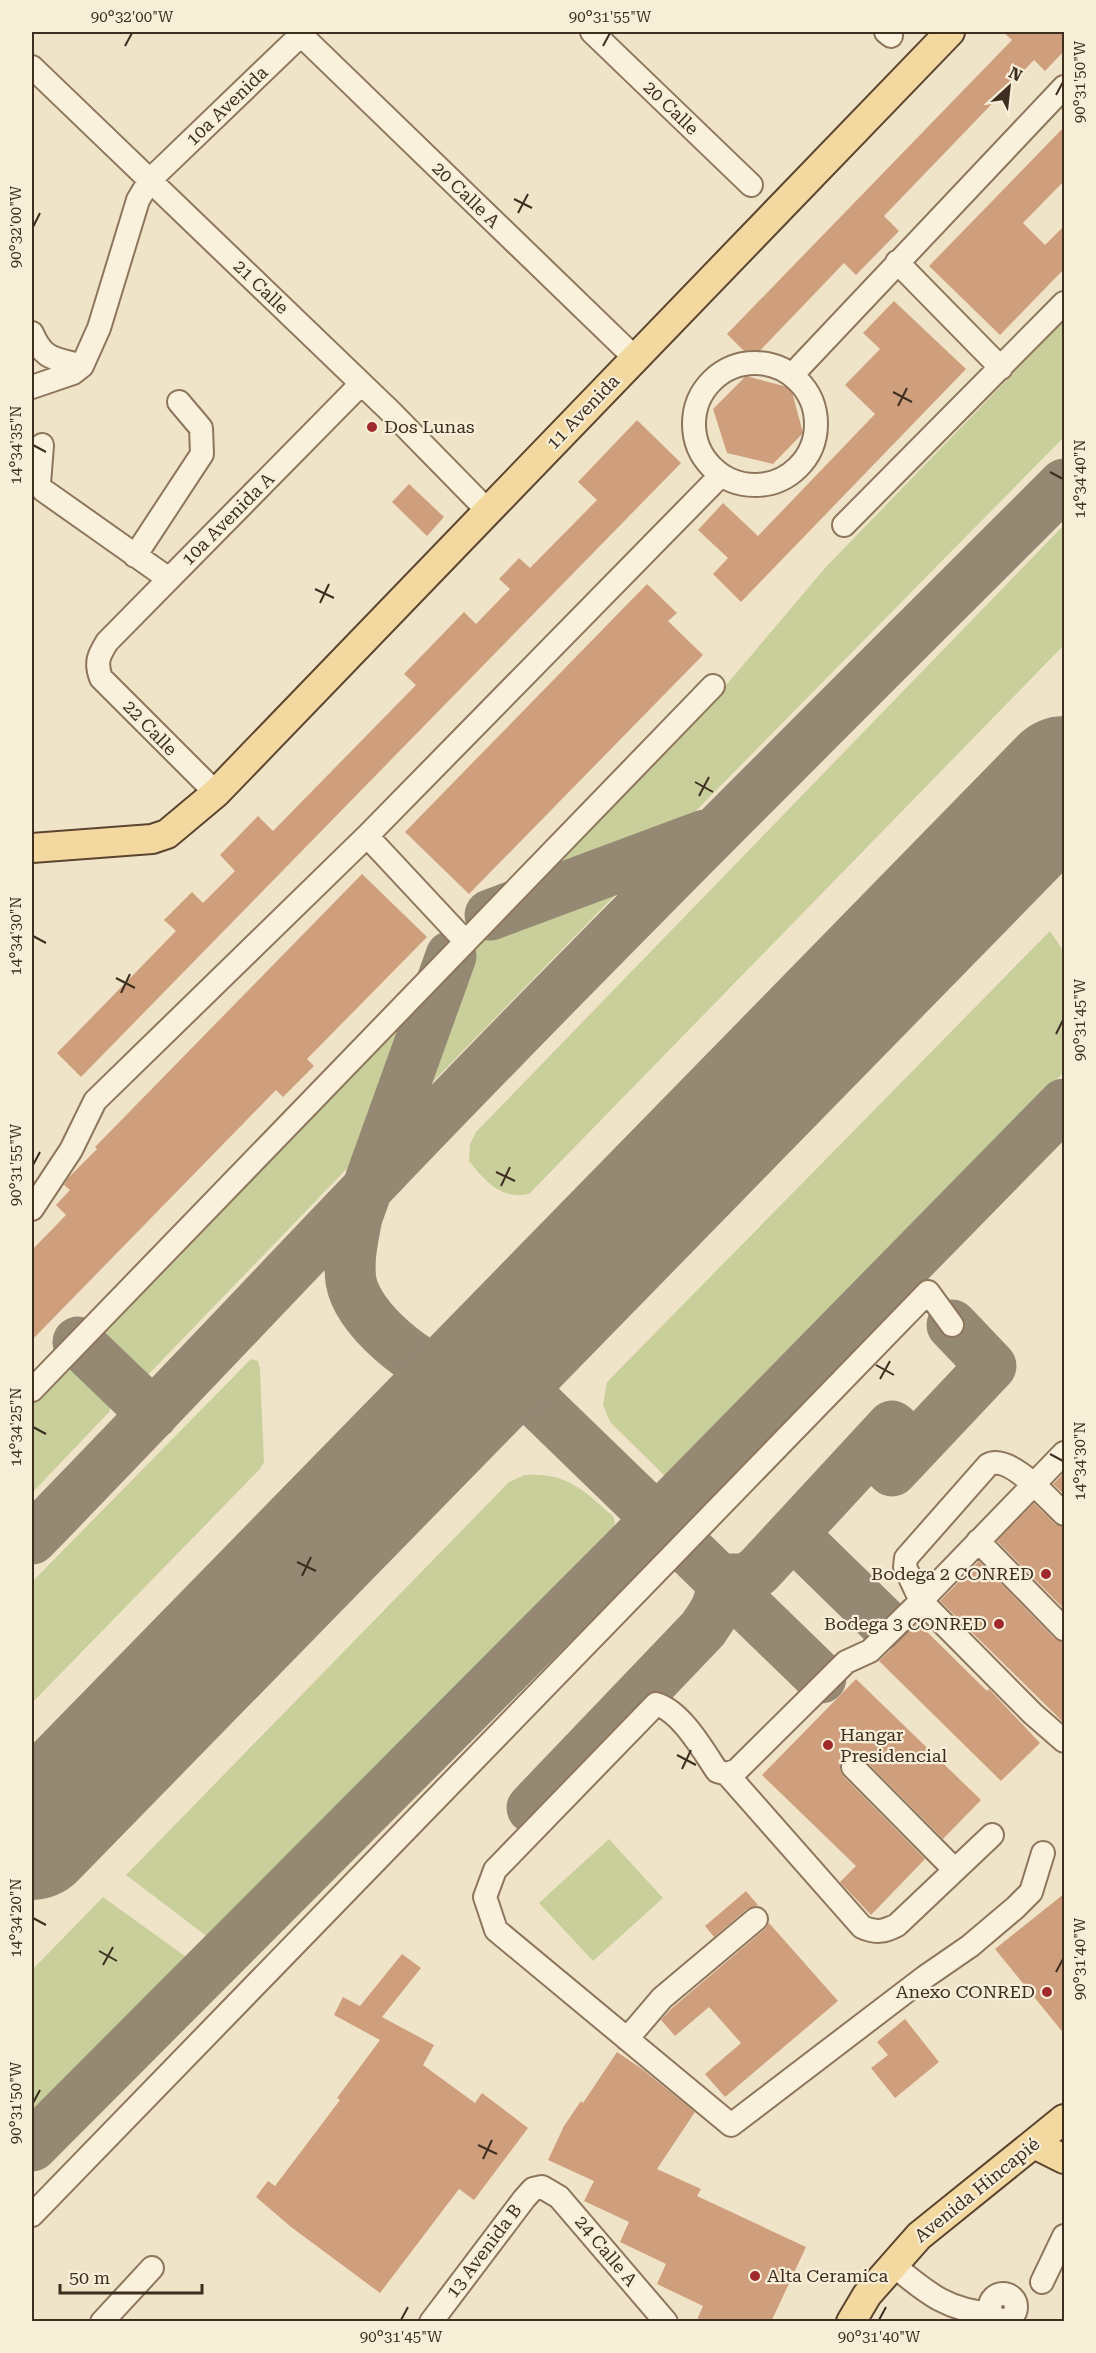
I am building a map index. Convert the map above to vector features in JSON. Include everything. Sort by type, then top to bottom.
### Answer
[{"type":"main road","name":"11 Avenida","points":[[216,793],[950,32]]},
{"type":"main road","points":[[32,848],[152,838],[167,834],[216,793]]},
{"type":"main road","name":"Avenida Hincapié","points":[[850,2322],[918,2235],[1065,2119]]},
{"type":"main road","points":[[1034,2144],[1065,2159]]},
{"type":"street","name":"20 Calle A","points":[[301,32],[634,358]]},
{"type":"street","name":"10a Avenida","points":[[82,366],[99,328],[138,200],[150,180],[301,32]]},
{"type":"street","name":"20 Calle","points":[[592,32],[750,185]]},
{"type":"street","name":"21 Calle","points":[[32,67],[361,384],[488,511]]},
{"type":"street","points":[[792,375],[1065,87]]},
{"type":"street","points":[[897,262],[1001,368]]},
{"type":"street","points":[[844,525],[1065,303]]},
{"type":"street","points":[[32,333],[39,350],[58,361],[82,366]]},
{"type":"street","points":[[749,363],[779,368],[792,375],[809,396],[815,415],[815,435],[805,459],[785,477],[773,482],[746,484],[721,474],[700,452],[693,423],[695,408],[709,382],[734,366],[749,363]]},
{"type":"street","points":[[32,387],[73,373],[82,366]]},
{"type":"street","name":"10a Avenida A","points":[[98,657],[107,642],[361,384]]},
{"type":"street","points":[[135,556],[202,454],[201,428],[179,402]]},
{"type":"street","points":[[42,445],[39,484],[43,490],[169,579]]},
{"type":"street","points":[[32,1209],[71,1150],[95,1101],[367,836],[721,474]]},
{"type":"street","name":"22 Calle","points":[[98,657],[97,667],[101,678],[216,793]]},
{"type":"street","points":[[32,1390],[713,686]]},
{"type":"street","points":[[367,836],[465,941]]},
{"type":"street","points":[[32,2215],[928,1292],[951,1325]]},
{"type":"street","points":[[727,1774],[737,1770],[846,1662],[870,1651],[1065,1453]]},
{"type":"street","points":[[1065,1514],[1004,1462],[994,1462],[988,1465],[910,1551],[905,1567],[921,1601],[1033,1714],[1065,1741]]},
{"type":"street","points":[[978,1541],[1065,1629]]},
{"type":"street","points":[[992,1835],[897,1925],[888,1930],[870,1931],[862,1927],[727,1774],[717,1771],[693,1735],[664,1706],[656,1704],[495,1870],[484,1897],[496,1930],[731,2125],[970,1946],[1015,1908],[1032,1892],[1043,1852]]},
{"type":"street","points":[[853,1767],[955,1870]]},
{"type":"street","points":[[627,2039],[662,1998],[756,1919]]},
{"type":"street","name":"13 Avenida B","points":[[431,2322],[524,2199],[533,2189],[542,2187]]},
{"type":"street","name":"24 Calle A","points":[[542,2187],[559,2197],[666,2322]]},
{"type":"street","points":[[1042,2282],[1065,2236]]},
{"type":"street","points":[[893,2265],[927,2294],[947,2305],[970,2312],[992,2314]]},
{"type":"street","points":[[102,2322],[152,2268]]},
{"type":"green space","points":[[1064,321],[1064,437],[682,825],[668,834],[529,887],[722,690],[825,568]]},
{"type":"green space","points":[[1064,525],[1064,645],[529,1194],[510,1194],[488,1182],[469,1161],[470,1144],[476,1132]]},
{"type":"green space","points":[[618,877],[625,883],[622,888],[419,1096],[415,1096],[413,1093],[476,943]]},
{"type":"green space","points":[[1050,931],[1064,952],[1064,1072],[669,1480],[610,1422],[603,1405],[607,1382]]},
{"type":"green space","points":[[418,1003],[420,1007],[359,1156],[144,1379],[133,1378],[102,1348],[102,1330]]},
{"type":"green space","points":[[251,1359],[258,1361],[260,1369],[264,1462],[260,1469],[32,1703],[32,1582]]},
{"type":"green space","points":[[66,1369],[82,1371],[109,1398],[110,1411],[32,1493],[32,1404]]},
{"type":"green space","points":[[525,1475],[552,1476],[583,1491],[613,1516],[615,1522],[612,1533],[209,1938],[126,1875],[509,1482]]},
{"type":"green space","points":[[609,1839],[663,1898],[593,1961],[539,1903]]},
{"type":"green space","points":[[103,1897],[189,1959],[32,2119],[32,1970]]},
{"type":"building","points":[[1003,32],[1065,32],[1065,50],[1045,71],[1034,60],[884,216],[899,231],[856,275],[844,263],[752,359],[727,334],[1012,40]]},
{"type":"building","points":[[1065,126],[1065,180],[1023,223],[1045,245],[1065,225],[1065,268],[1000,335],[929,266]]},
{"type":"building","points":[[894,301],[966,369],[741,602],[713,574],[728,558],[698,530],[723,503],[758,536],[875,414],[845,385],[880,349],[863,333]]},
{"type":"building","points":[[746,376],[791,388],[803,433],[773,464],[727,453],[713,409]]},
{"type":"building","points":[[637,420],[681,463],[81,1077],[57,1053],[176,931],[164,920],[192,892],[203,903],[235,871],[220,855],[258,816],[273,831],[416,685],[404,674],[464,612],[476,624],[510,589],[499,579],[519,558],[530,568],[597,500],[578,482]]},
{"type":"building","points":[[409,484],[444,517],[427,536],[392,502]]},
{"type":"building","points":[[647,584],[677,613],[668,621],[703,655],[469,894],[405,832]]},
{"type":"building","points":[[362,874],[427,937],[307,1059],[314,1066],[283,1097],[276,1090],[32,1340],[32,1250],[66,1215],[56,1205],[70,1190],[64,1185],[68,1178],[97,1149],[95,1147]]},
{"type":"building","points":[[1065,1472],[1065,1495],[1053,1484]]},
{"type":"building","name":"Bodega 2 CONRED","points":[[1034,1503],[1055,1524],[1065,1527],[1065,1610],[997,1541]]},
{"type":"building","name":"Bodega 3 CONRED","points":[[979,1561],[1054,1638],[1065,1642],[1065,1724],[940,1601]]},
{"type":"building","points":[[918,1623],[987,1691],[989,1689],[1040,1743],[1001,1781],[879,1661]]},
{"type":"building","points":[[856,1679],[981,1800],[943,1839],[863,1758],[850,1754],[843,1758],[840,1770],[843,1776],[925,1859],[871,1915],[840,1882],[856,1866],[762,1775]]},
{"type":"building","points":[[746,1891],[758,1905],[747,1909],[714,1937],[705,1926]]},
{"type":"building","name":"Anexo CONRED","points":[[1065,1893],[1065,2035],[995,1949]]},
{"type":"building","points":[[769,1923],[838,2001],[725,2097],[705,2074],[741,2043],[709,2007],[675,2036],[661,2020]]},
{"type":"building","points":[[402,1954],[421,1968],[382,2017],[434,2045],[423,2065],[475,2103],[482,2093],[528,2128],[474,2200],[459,2189],[380,2293],[291,2227],[256,2197],[268,2181],[275,2186],[340,2100],[337,2098],[380,2040],[334,2015],[343,1997],[360,2006]]},
{"type":"building","points":[[905,2019],[939,2062],[895,2098],[871,2068],[888,2055],[877,2042]]},
{"type":"building","points":[[617,2052],[695,2112],[657,2169],[701,2189],[697,2196],[806,2247],[771,2322],[696,2322],[703,2306],[657,2284],[666,2264],[620,2242],[629,2222],[584,2201],[594,2181],[548,2160],[564,2126],[581,2101],[583,2103]]},
{"type":"taxiway","points":[[32,1539],[538,1012],[1064,484]]},
{"type":"taxiway","points":[[490,915],[705,835]]},
{"type":"taxiway","points":[[451,956],[357,1217],[351,1257],[351,1281],[356,1296],[377,1326],[424,1364],[455,1378],[531,1397]]},
{"type":"taxiway","points":[[32,2146],[657,1519],[1064,1104]]},
{"type":"taxiway","points":[[892,1471],[991,1366],[952,1325]]},
{"type":"taxiway","points":[[78,1342],[153,1414]]},
{"type":"taxiway","points":[[513,1344],[517,1370],[531,1397],[821,1678]]},
{"type":"taxiway","points":[[415,1361],[431,1390],[435,1423]]},
{"type":"taxiway","points":[[532,1808],[703,1629],[717,1606],[720,1579],[746,1579],[758,1571],[892,1426],[915,1446]]},
{"type":"taxiway","points":[[802,1524],[803,1544],[885,1624]]},
{"type":"runway","points":[[32,1836],[1064,780]]},
{"type":"place","name":"Dos Lunas","points":[[372,427]]},
{"type":"place","name":"Bodega 2 CONRED","points":[[1046,1574]]},
{"type":"place","name":"Bodega 3 CONRED","points":[[999,1624]]},
{"type":"place","name":"Hangar Presidencial","points":[[828,1745]]},
{"type":"place","name":"Anexo CONRED","points":[[1047,1992]]},
{"type":"place","name":"Alta Ceramica","points":[[755,2276]]}]
